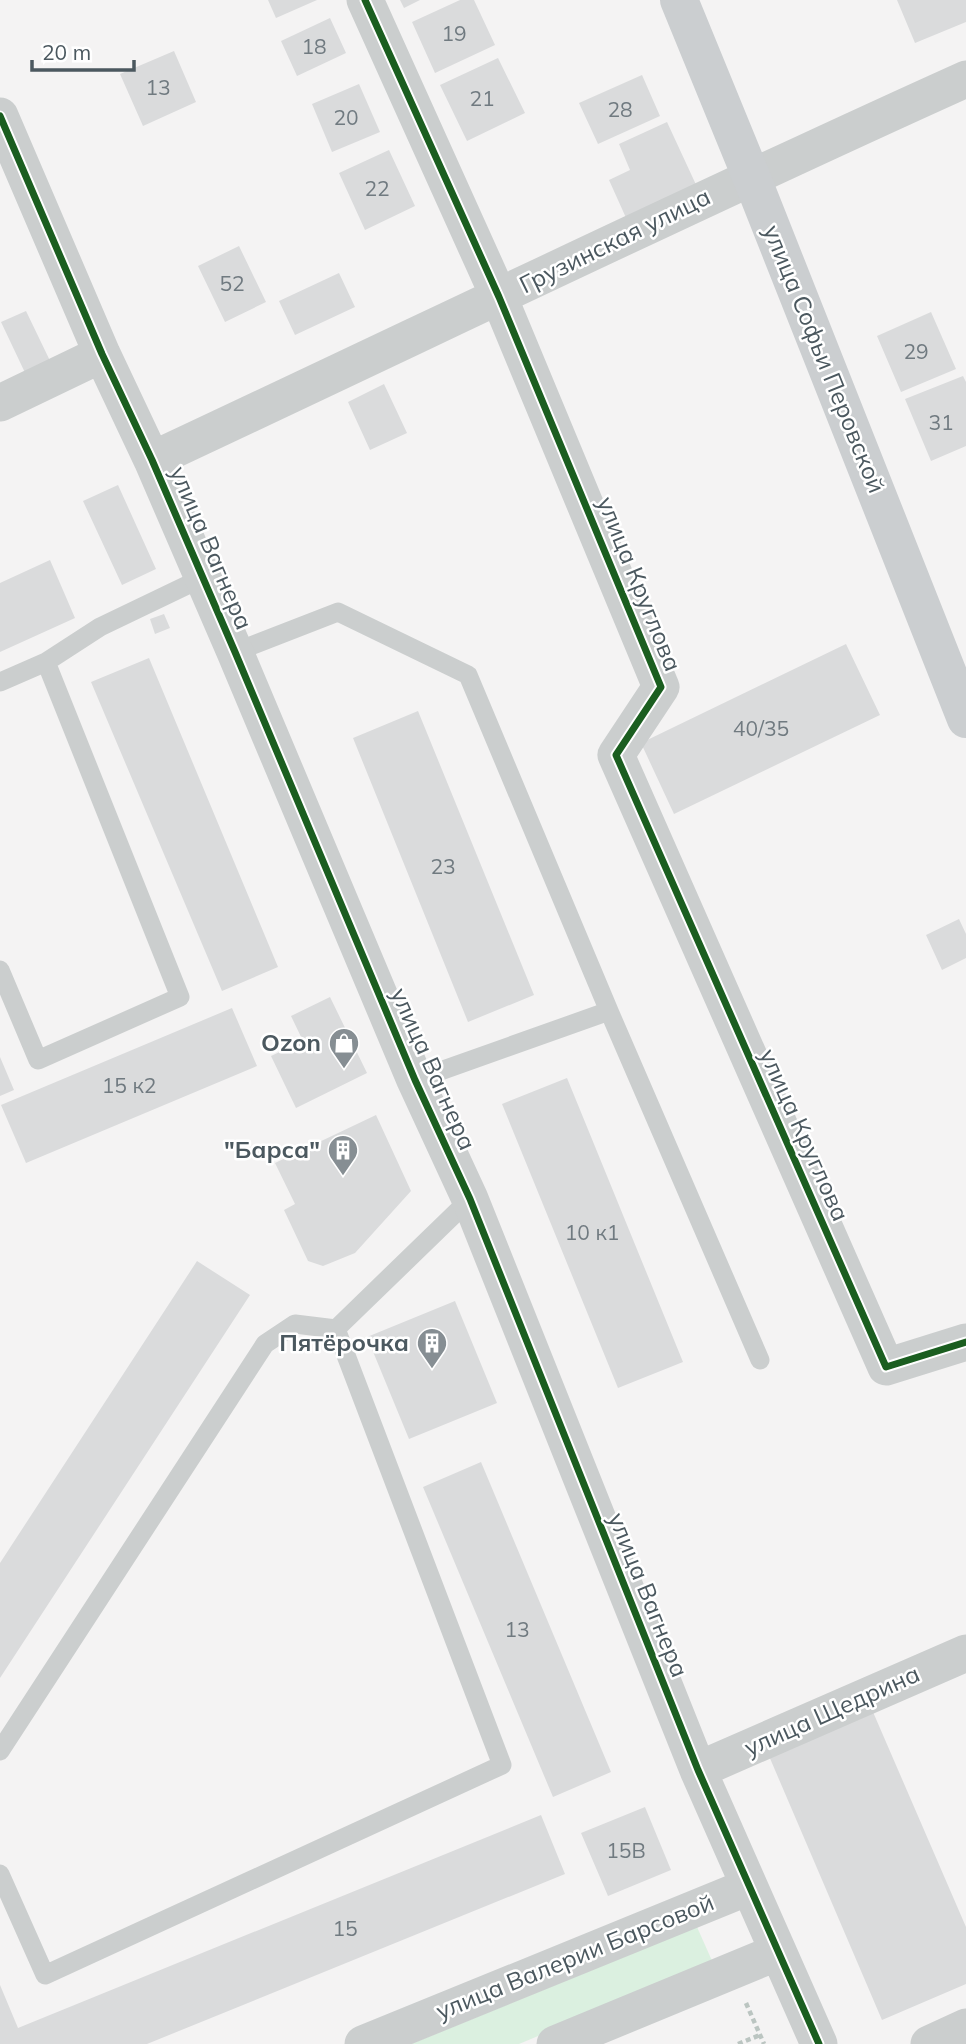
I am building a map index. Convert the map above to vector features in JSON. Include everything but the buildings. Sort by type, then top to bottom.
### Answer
[{"type":"main road","name":"улица Софьи Перовской","points":[[679,0],[966,719]]},
{"type":"street","name":"улица Круглова","points":[[365,0],[499,297],[661,687],[616,755],[886,1367],[966,1342]]},
{"type":"street","name":"Грузинская улица","points":[[152,460],[751,176],[966,79]]},
{"type":"street","name":"улица Вагнера","points":[[0,116],[102,355],[152,460],[235,652],[415,1080],[470,1199],[698,1770],[819,2044]]},
{"type":"street","points":[[0,403],[102,355]]},
{"type":"street","name":"улица Щедрина","points":[[698,1770],[966,1653]]},
{"type":"street","name":"улица Валерии Барсовой","points":[[363,2044],[748,1887]]},
{"type":"street","points":[[555,2044],[778,1952]]},
{"type":"street","points":[[929,2044],[966,2028]]},
{"type":"lane","points":[[0,682],[46,662],[100,627],[202,578]]},
{"type":"lane","points":[[235,652],[338,612],[468,675],[760,1360]]},
{"type":"lane","points":[[0,970],[38,1060],[180,997],[46,662]]},
{"type":"lane","points":[[415,1080],[609,1011]]},
{"type":"lane","points":[[337,1329],[470,1199]]},
{"type":"lane","points":[[0,1751],[265,1344],[295,1324],[337,1329]]},
{"type":"lane","points":[[0,1874],[45,1975],[502,1765],[337,1329]]},
{"type":"path","points":[[738,2044],[760,2035]]},
{"type":"green space","points":[[697,1927],[713,1963],[519,2044],[411,2044]]},
{"type":"cycle path","points":[[365,0],[499,297],[661,687],[616,755],[886,1367],[966,1342]]},
{"type":"cycle path","points":[[0,116],[102,354],[152,460],[235,652],[415,1080],[470,1199],[698,1770],[819,2044]]},
{"type":"place","name":"Ozon","points":[[344,1070]]},
{"type":"place","name":"\"Барса\"","points":[[343,1177]]},
{"type":"place","name":"Пятёрочка","points":[[432,1370]]}]
